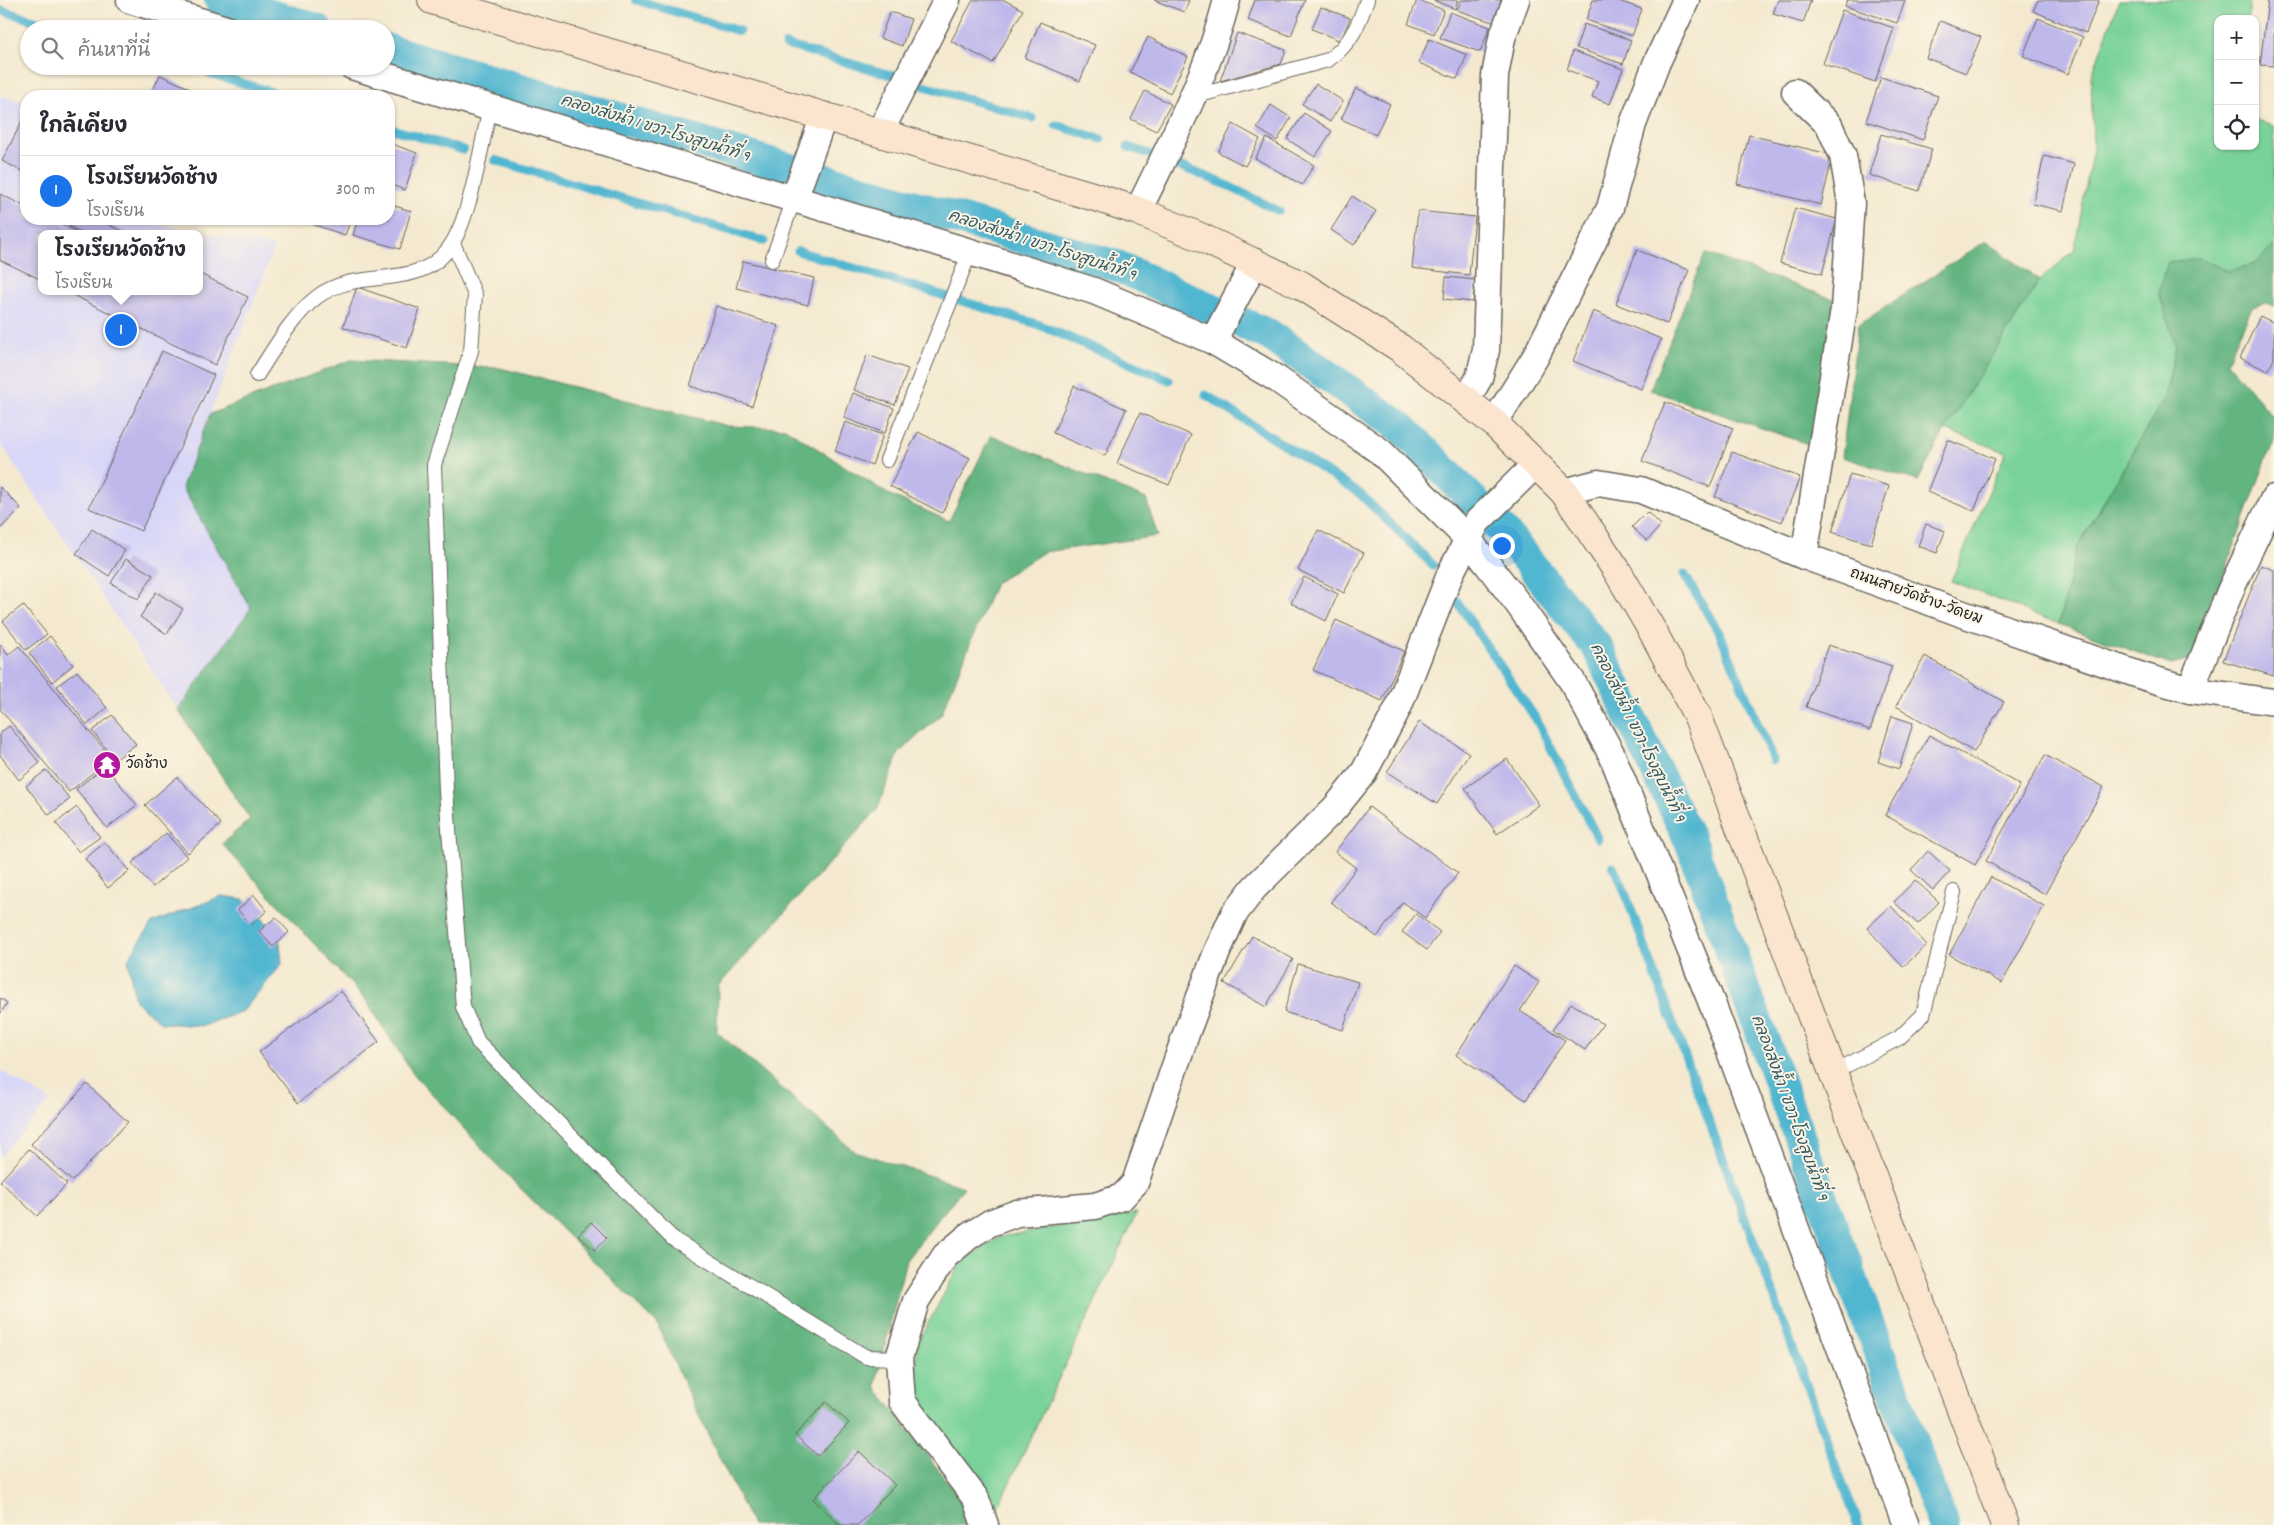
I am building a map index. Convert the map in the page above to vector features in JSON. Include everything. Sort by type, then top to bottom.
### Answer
[{"type":"main road","points":[[432,0],[880,132],[1138,211],[1198,236],[1301,285],[1400,348],[1494,423],[1564,492],[1616,569],[1654,632],[1698,718],[2005,1525]]},
{"type":"street","points":[[130,0],[196,20]]},
{"type":"street","points":[[880,132],[947,0]]},
{"type":"street","points":[[1138,211],[1193,97],[1222,21],[1227,0]]},
{"type":"street","points":[[1466,400],[1479,378],[1486,350],[1496,76],[1502,38],[1516,0]]},
{"type":"street","points":[[1494,423],[1536,356],[1610,208],[1633,124],[1657,62],[1686,0]]},
{"type":"street","points":[[382,75],[490,108],[796,193],[967,259],[1094,292],[1218,332],[1277,379],[1381,452],[1473,530],[1519,605],[1572,681],[1612,755],[1715,1012],[1906,1525]]},
{"type":"street","points":[[1795,92],[1829,125],[1843,156],[1851,203],[1844,309],[1804,556]]},
{"type":"street","points":[[796,193],[824,116]]},
{"type":"street","points":[[1218,332],[1254,262]]},
{"type":"street","points":[[985,1525],[976,1499],[902,1401],[899,1358],[916,1301],[945,1256],[969,1236],[990,1223],[1017,1213],[1094,1206],[1122,1197],[1135,1183],[1190,1022],[1234,914],[1254,888],[1336,807],[1364,772],[1398,708],[1451,572],[1473,530],[1508,490],[1536,464]]},
{"type":"street","name":"ถนนสายวัดช้าง-วัดยม","points":[[1564,492],[1598,483],[1641,490],[1804,556],[2136,674],[2190,690],[2274,702]]},
{"type":"street","points":[[2190,690],[2231,589],[2274,498]]},
{"type":"lane","points":[[1193,97],[1328,60],[1342,50],[1351,37],[1367,0]]},
{"type":"lane","points":[[257,374],[288,328],[318,296],[351,281],[418,273],[436,262],[453,242],[467,206],[490,108]]},
{"type":"lane","points":[[772,260],[796,193]]},
{"type":"lane","points":[[453,242],[475,295],[471,351],[434,465],[446,791],[463,1007],[478,1042],[673,1239],[866,1357],[899,1358]]},
{"type":"lane","points":[[887,460],[967,259]]},
{"type":"lane","points":[[1834,1072],[1899,1038],[1923,1014],[1954,892]]},
{"type":"shaded area","points":[[0,96],[20,101],[20,225],[163,225],[190,230],[38,230],[38,295],[203,295],[203,232],[275,246],[182,487],[251,608],[178,710],[0,443]]},
{"type":"shaded area","points":[[0,1070],[50,1101],[0,1157]]},
{"type":"green space","points":[[2119,0],[2250,0],[2248,15],[2214,15],[2214,150],[2259,150],[2259,121],[2274,127],[2274,245],[2255,264],[2228,271],[2199,258],[2159,293],[2176,346],[2165,397],[2077,548],[2059,624],[1951,581],[2006,452],[1945,430],[2040,280],[2074,251],[2093,148],[2091,77]]},
{"type":"green space","points":[[1986,241],[2040,280],[1945,430],[1918,481],[1842,457],[1858,325]]},
{"type":"green space","points":[[2274,245],[2274,306],[2267,303],[2252,307],[2227,362],[2274,418],[2274,445],[2268,455],[2192,660],[2171,665],[2059,624],[2077,548],[2165,397],[2176,347],[2159,292],[2168,262],[2199,258],[2228,271],[2255,264]]},
{"type":"green space","points":[[1705,253],[1836,300],[1814,446],[1650,390]]},
{"type":"green space","points":[[351,360],[500,368],[728,426],[785,428],[888,494],[949,521],[991,435],[1146,499],[1158,536],[1044,552],[995,583],[941,715],[899,753],[877,810],[718,986],[717,1032],[854,1151],[964,1187],[906,1260],[875,1386],[968,1509],[971,1525],[752,1525],[657,1324],[498,1166],[412,1072],[365,999],[222,844],[250,819],[178,710],[251,608],[182,487],[210,414]]},
{"type":"green space","points":[[1137,1213],[998,1507],[916,1399],[917,1344],[960,1264],[1000,1237]]},
{"type":"water","points":[[222,896],[243,899],[279,935],[282,964],[243,1011],[203,1026],[161,1023],[135,1001],[128,959],[152,923]]},
{"type":"building","points":[[973,0],[1004,0],[1023,10],[993,63],[951,41]]},
{"type":"building","points":[[1154,0],[1189,0],[1184,12]]},
{"type":"building","points":[[1255,0],[1305,0],[1291,36],[1248,20]]},
{"type":"building","points":[[1417,0],[1444,10],[1434,34],[1408,24]]},
{"type":"building","points":[[1433,0],[1458,0],[1455,9]]},
{"type":"building","points":[[1461,0],[1503,0],[1495,23],[1457,10]]},
{"type":"building","points":[[1593,0],[1616,0],[1642,9],[1632,36],[1586,20]]},
{"type":"building","points":[[1778,0],[1811,0],[1803,23],[1773,14]]},
{"type":"building","points":[[1847,0],[1905,1],[1897,23],[1845,6]]},
{"type":"building","points":[[2038,0],[2099,0],[2086,33],[2033,11]]},
{"type":"building","points":[[2268,0],[2274,0],[2274,66],[2260,65]]},
{"type":"building","points":[[1321,7],[1350,18],[1341,41],[1312,29]]},
{"type":"building","points":[[1842,10],[1894,28],[1875,82],[1823,64]]},
{"type":"building","points":[[890,12],[911,19],[902,46],[880,38]]},
{"type":"building","points":[[1450,12],[1490,27],[1480,52],[1440,38]]},
{"type":"building","points":[[2038,18],[2083,37],[2068,74],[2023,56]]},
{"type":"building","points":[[1940,21],[1981,37],[1966,73],[1926,58]]},
{"type":"building","points":[[1040,22],[1095,45],[1080,81],[1025,58]]},
{"type":"building","points":[[1584,24],[1631,40],[1623,64],[1576,48]]},
{"type":"building","points":[[1237,33],[1286,50],[1281,64],[1220,81]]},
{"type":"building","points":[[1148,37],[1188,57],[1170,93],[1130,72]]},
{"type":"building","points":[[1429,39],[1467,55],[1457,79],[1419,63]]},
{"type":"building","points":[[1573,51],[1623,69],[1610,104],[1592,97],[1598,81],[1567,70]]},
{"type":"building","points":[[160,75],[189,88],[188,90],[153,90]]},
{"type":"building","points":[[1881,77],[1938,96],[1923,140],[1866,121]]},
{"type":"building","points":[[1316,84],[1343,101],[1330,122],[1302,104]]},
{"type":"building","points":[[1356,88],[1390,104],[1376,135],[1341,119]]},
{"type":"building","points":[[1145,91],[1171,104],[1156,131],[1131,119]]},
{"type":"building","points":[[1271,105],[1291,118],[1277,141],[1257,128]]},
{"type":"building","points":[[1304,113],[1332,131],[1315,157],[1287,139]]},
{"type":"building","points":[[1233,124],[1260,139],[1245,166],[1218,152]]},
{"type":"building","points":[[20,125],[20,170],[2,161]]},
{"type":"building","points":[[1881,134],[1932,149],[1919,191],[1869,175]]},
{"type":"building","points":[[1749,135],[1833,155],[1821,205],[1737,184]]},
{"type":"building","points":[[1267,138],[1314,165],[1302,185],[1255,158]]},
{"type":"building","points":[[395,145],[417,153],[405,190],[395,186]]},
{"type":"building","points":[[2044,156],[2074,164],[2063,211],[2033,204]]},
{"type":"building","points":[[0,194],[20,204],[20,225],[63,225],[73,230],[38,230],[38,278],[0,260]]},
{"type":"building","points":[[1352,196],[1376,211],[1354,245],[1331,230]]},
{"type":"building","points":[[395,206],[411,211],[400,249],[353,235],[356,225],[395,225]]},
{"type":"building","points":[[1795,208],[1837,219],[1822,274],[1780,263]]},
{"type":"building","points":[[1418,211],[1475,217],[1469,275],[1412,268]]},
{"type":"building","points":[[109,225],[120,230],[76,230],[69,226]]},
{"type":"building","points":[[314,225],[349,225],[345,235]]},
{"type":"building","points":[[1637,250],[1689,270],[1667,324],[1616,304]]},
{"type":"building","points":[[743,261],[814,278],[808,305],[736,288]]},
{"type":"building","points":[[203,275],[248,297],[215,365],[73,295],[203,295]]},
{"type":"building","points":[[1446,277],[1476,280],[1473,302],[1444,299]]},
{"type":"building","points":[[357,287],[420,309],[407,348],[343,327]]},
{"type":"building","points":[[716,306],[779,326],[752,406],[690,386]]},
{"type":"building","points":[[1593,311],[1661,339],[1641,389],[1573,361]]},
{"type":"building","points":[[2260,316],[2274,323],[2274,359],[2268,371],[2240,358]]},
{"type":"building","points":[[162,351],[214,375],[141,531],[89,508]]},
{"type":"building","points":[[867,355],[908,369],[895,405],[854,390]]},
{"type":"building","points":[[1074,386],[1126,409],[1105,456],[1053,433]]},
{"type":"building","points":[[853,393],[894,408],[885,433],[844,418]]},
{"type":"building","points":[[1665,402],[1733,428],[1710,487],[1642,461]]},
{"type":"building","points":[[1140,413],[1191,435],[1169,485],[1117,463]]},
{"type":"building","points":[[845,422],[883,435],[872,465],[835,451]]},
{"type":"building","points":[[918,432],[970,458],[942,513],[890,486]]},
{"type":"building","points":[[1948,440],[1995,459],[1974,511],[1927,492]]},
{"type":"building","points":[[1732,452],[1800,477],[1782,522],[1715,497]]},
{"type":"building","points":[[1850,474],[1889,486],[1871,544],[1832,532]]},
{"type":"building","points":[[0,487],[21,508],[0,529]]},
{"type":"building","points":[[1647,512],[1661,525],[1647,541],[1632,527]]},
{"type":"building","points":[[1926,524],[1945,531],[1937,553],[1918,546]]},
{"type":"building","points":[[92,529],[125,550],[109,576],[76,554]]},
{"type":"building","points":[[1318,530],[1364,553],[1344,593],[1298,570]]},
{"type":"building","points":[[126,559],[153,575],[138,599],[111,583]]},
{"type":"building","points":[[2261,565],[2274,570],[2274,676],[2223,661]]},
{"type":"building","points":[[1304,577],[1338,594],[1326,621],[1291,603]]},
{"type":"building","points":[[156,592],[183,609],[167,634],[140,617]]},
{"type":"building","points":[[23,605],[47,634],[26,650],[3,621]]},
{"type":"building","points":[[1336,620],[1404,651],[1382,701],[1313,670]]},
{"type":"building","points":[[50,636],[73,665],[52,682],[29,653]]},
{"type":"building","points":[[0,644],[8,655],[19,646],[111,758],[69,792],[0,709]]},
{"type":"building","points":[[1828,645],[1892,666],[1870,730],[1806,707]]},
{"type":"building","points":[[1925,656],[2004,702],[1974,752],[1896,706]]},
{"type":"building","points":[[77,671],[107,708],[87,725],[57,686]]},
{"type":"building","points":[[112,715],[136,744],[115,760],[92,731]]},
{"type":"building","points":[[1892,716],[1913,723],[1899,769],[1878,762]]},
{"type":"building","points":[[1419,722],[1469,753],[1437,804],[1387,772]]},
{"type":"building","points":[[9,726],[40,763],[19,780],[0,755],[0,733]]},
{"type":"building","points":[[1929,735],[2020,785],[1975,865],[1885,815]]},
{"type":"building","points":[[2045,755],[2104,787],[2045,894],[1986,861]]},
{"type":"building","points":[[1507,759],[1539,805],[1497,834],[1465,788]]},
{"type":"building","points":[[105,766],[137,805],[107,828],[76,789]]},
{"type":"building","points":[[46,770],[70,799],[49,815],[26,786]]},
{"type":"building","points":[[177,777],[221,824],[188,853],[145,805]]},
{"type":"building","points":[[77,807],[100,837],[79,852],[56,823]]},
{"type":"building","points":[[1369,807],[1458,873],[1425,918],[1403,902],[1377,937],[1331,902],[1356,868],[1335,852]]},
{"type":"building","points":[[166,833],[187,857],[153,887],[132,863]]},
{"type":"building","points":[[105,842],[129,871],[108,888],[85,859]]},
{"type":"building","points":[[1928,851],[1950,871],[1933,890],[1911,870]]},
{"type":"building","points":[[1991,877],[2044,906],[2002,983],[1949,955]]},
{"type":"building","points":[[1915,880],[1939,902],[1918,924],[1894,902]]},
{"type":"building","points":[[254,895],[267,911],[251,925],[238,910]]},
{"type":"building","points":[[1891,906],[1927,945],[1903,967],[1867,928]]},
{"type":"building","points":[[1416,914],[1440,932],[1427,950],[1402,932]]},
{"type":"building","points":[[276,917],[289,932],[273,947],[259,931]]},
{"type":"building","points":[[1252,936],[1293,959],[1266,1007],[1224,983]]},
{"type":"building","points":[[1298,964],[1358,982],[1343,1030],[1284,1012]]},
{"type":"building","points":[[1514,966],[1539,982],[1520,1011],[1565,1040],[1526,1100],[1456,1055]]},
{"type":"building","points":[[341,991],[379,1042],[298,1103],[259,1052]]},
{"type":"building","points":[[0,998],[7,1003],[0,1014]]},
{"type":"building","points":[[1571,1003],[1603,1024],[1585,1050],[1553,1029]]},
{"type":"building","points":[[87,1084],[128,1122],[72,1181],[31,1144]]},
{"type":"building","points":[[29,1149],[67,1184],[37,1216],[0,1181]]},
{"type":"building","points":[[591,1222],[607,1238],[594,1250],[578,1235]]},
{"type":"building","points":[[826,1402],[849,1423],[818,1456],[795,1435]]},
{"type":"building","points":[[859,1451],[895,1485],[858,1525],[840,1525],[813,1499]]},
{"type":"waterway","name":"คลองส่งน้ำ 1 ขวา-โรงสูบน้ำที่ 9","points":[[220,0],[287,20]]},
{"type":"waterway","points":[[636,0],[739,31]]},
{"type":"waterway","points":[[0,10],[33,20]]},
{"type":"waterway","points":[[786,45],[894,76]]},
{"type":"waterway","name":"คลองส่งน้ำ 1 ขวา-โรงสูบน้ำที่ 9","points":[[395,52],[1117,266],[1271,336],[1402,428],[1505,533],[1597,647],[1690,841],[1943,1525]]},
{"type":"waterway","points":[[216,75],[265,90]]},
{"type":"waterway","points":[[924,86],[1032,118]]},
{"type":"waterway","points":[[1056,125],[1101,139]]},
{"type":"waterway","points":[[395,130],[463,150]]},
{"type":"waterway","points":[[1128,147],[1153,155]]},
{"type":"waterway","points":[[495,160],[764,241]]},
{"type":"waterway","points":[[1177,165],[1222,183],[1279,211]]},
{"type":"waterway","points":[[798,251],[1037,324],[1169,380]]},
{"type":"waterway","points":[[1206,395],[1359,493],[1433,565]]},
{"type":"waterway","points":[[1684,574],[1721,636],[1773,760]]},
{"type":"waterway","points":[[1456,600],[1536,719],[1598,839]]},
{"type":"waterway","points":[[1613,867],[1621,882],[1858,1525]]},
{"type":"place","name":"โรงเรียนวัดช้าง","points":[[121,330]]},
{"type":"place","name":"วัดช้าง","points":[[107,765]]}]
